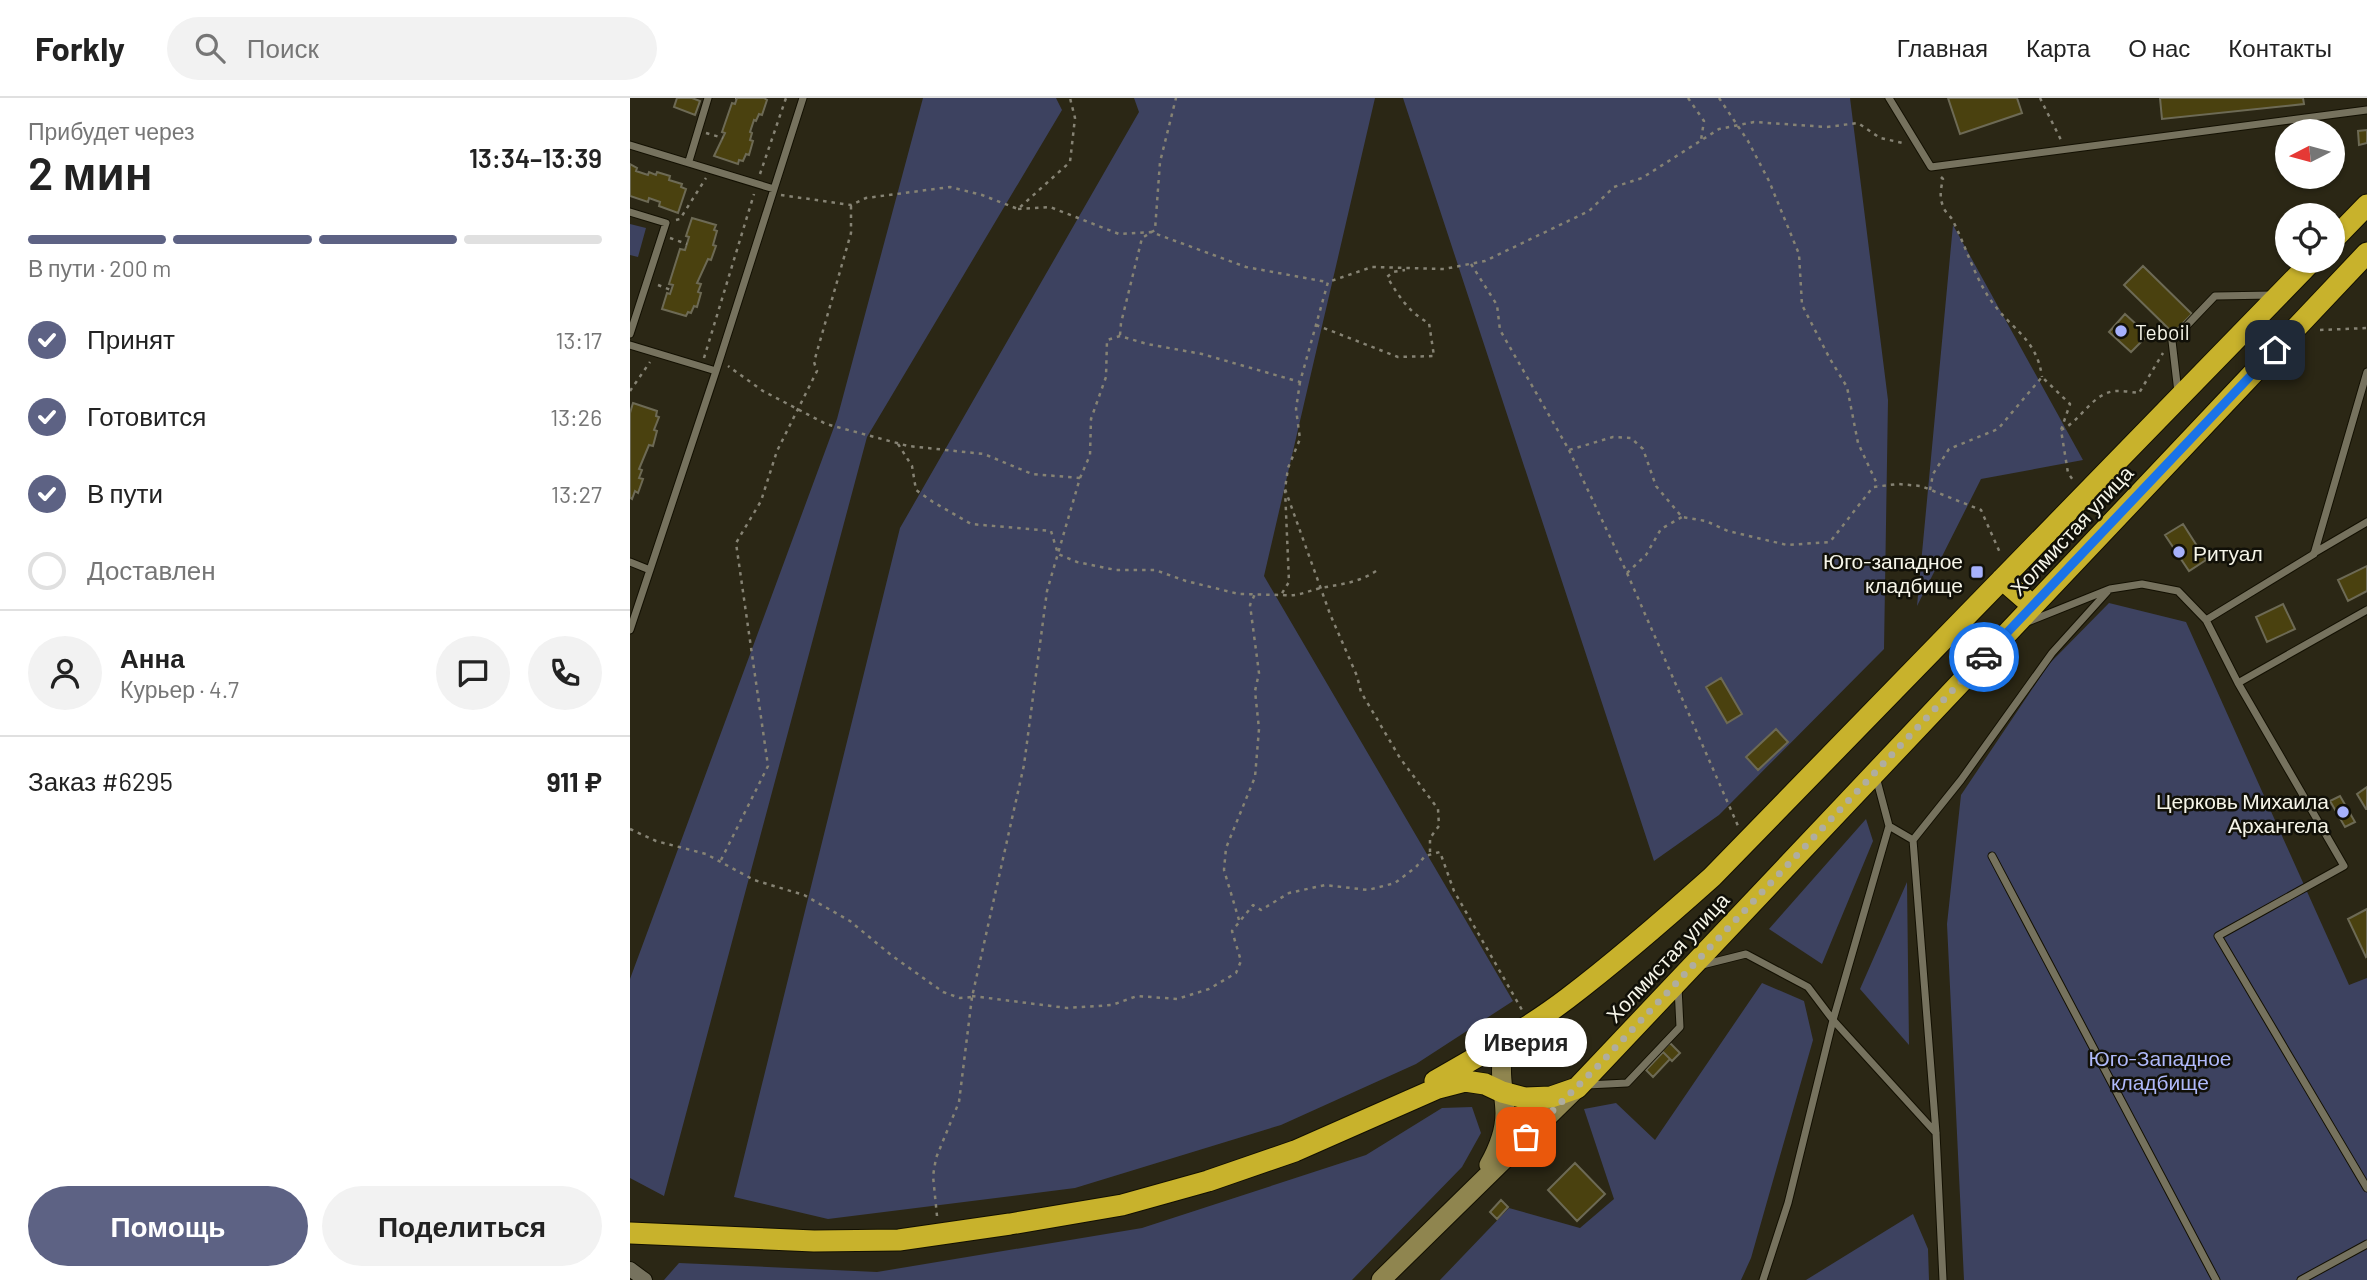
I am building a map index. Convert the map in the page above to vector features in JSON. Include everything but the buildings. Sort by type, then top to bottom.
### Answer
[{"type":"highway","points":[[2345,228],[2367,205]]},
{"type":"highway","name":"Холмистая улица","points":[[1578,1087],[2367,253]]},
{"type":"highway","name":"Холмистая улица","points":[[1385,1111],[1523,1029],[1567,999],[1653,930],[1712,877],[2300,273]]},
{"type":"highway","points":[[2006,575],[2033,606]]},
{"type":"highway","points":[[630,1233],[814,1241],[899,1240],[939,1234],[1134,1202],[1208,1181],[1295,1151],[1438,1088],[1465,1081],[1485,1084],[1525,1098],[1551,1097],[1578,1087]]},
{"type":"main road","points":[[1465,1197],[1489,1166],[1500,1144],[1505,1114],[1500,1074],[1504,1051],[1523,1029]]},
{"type":"main road","points":[[1381,1280],[1578,1087]]},
{"type":"street","points":[[630,1269],[645,1280]]},
{"type":"lane","points":[[689,162],[708,98]]},
{"type":"lane","points":[[630,630],[803,98]]},
{"type":"lane","points":[[1889,98],[1931,167],[2367,110]]},
{"type":"lane","points":[[630,145],[758,183],[773,191]]},
{"type":"lane","points":[[630,212],[666,223],[630,334]]},
{"type":"lane","points":[[2178,398],[2172,341],[2215,296],[2279,295]]},
{"type":"lane","points":[[630,345],[716,372]]},
{"type":"lane","points":[[2314,554],[2367,372]]},
{"type":"lane","points":[[2357,407],[2367,398]]},
{"type":"lane","points":[[2206,620],[2367,522]]},
{"type":"lane","points":[[630,562],[650,570]]},
{"type":"lane","points":[[2013,627],[2110,589],[2142,584],[2178,591],[2206,620],[2238,683],[2344,866],[2217,936],[2367,1188]]},
{"type":"lane","points":[[1943,1280],[1936,1133],[1913,840],[1961,780],[2052,653],[2110,589]]},
{"type":"lane","points":[[2238,683],[2367,610]]},
{"type":"lane","points":[[1763,1280],[1788,1203],[1833,1020],[1889,826],[1875,773]]},
{"type":"lane","points":[[1889,826],[1913,840]]},
{"type":"lane","points":[[1992,856],[2216,1280]]},
{"type":"lane","points":[[1578,1087],[1627,1083],[1680,1027],[1684,975],[1746,954],[1808,987],[1833,1020],[1936,1133]]},
{"type":"lane","points":[[2301,1280],[2367,1244]]},
{"type":"path","points":[[702,367],[786,98]]},
{"type":"path","points":[[1018,209],[1070,162],[1075,118],[1070,98]]},
{"type":"path","points":[[1120,336],[1142,238],[1155,230],[1160,162],[1176,98]]},
{"type":"path","points":[[1688,98],[1704,121],[1701,141]]},
{"type":"path","points":[[1719,98],[1739,125],[1769,181],[1799,254],[1802,306],[1847,387],[1858,443],[1878,486]]},
{"type":"path","points":[[2040,98],[2066,149]]},
{"type":"path","points":[[773,191],[851,205],[866,198],[950,187],[982,195],[1018,209],[1050,207],[1119,234],[1151,232],[1245,267],[1328,282],[1372,267],[1444,269],[1485,261],[1589,211],[1614,187],[1642,178],[1719,129],[1754,122],[1827,127],[1858,123],[1880,138],[1919,147]]},
{"type":"path","points":[[698,130],[723,138]]},
{"type":"path","points":[[1931,167],[1943,179],[1940,194],[1943,207],[1951,217],[1992,303],[2027,338],[2040,360],[2042,377],[2070,404],[2061,430],[2068,473],[2084,494]]},
{"type":"path","points":[[666,223],[680,219],[712,169]]},
{"type":"path","points":[[721,862],[768,766],[736,543],[761,501],[777,451],[817,371],[814,362],[851,233],[851,205]]},
{"type":"path","points":[[662,235],[687,244]]},
{"type":"path","points":[[1471,264],[1497,304],[1500,330],[1569,450],[1627,573],[1745,842]]},
{"type":"path","points":[[1316,325],[1398,357],[1434,356],[1429,323],[1418,317],[1404,303],[1387,277],[1393,272],[1411,268]]},
{"type":"path","points":[[649,282],[671,290]]},
{"type":"path","points":[[1281,595],[1289,582],[1285,489],[1287,468],[1300,439],[1296,409],[1300,382],[1328,282]]},
{"type":"path","points":[[2292,332],[2367,328]]},
{"type":"path","points":[[939,1234],[933,1177],[936,1157],[959,1102],[972,997],[1024,765],[1047,591],[1080,478],[1090,455],[1091,419],[1106,377],[1107,340],[1120,336],[1202,354],[1300,382]]},
{"type":"path","points":[[2061,430],[2074,424],[2088,407],[2104,394],[2114,391],[2139,393],[2152,368],[2172,341]]},
{"type":"path","points":[[630,391],[656,353]]},
{"type":"path","points":[[720,360],[762,391],[826,424],[898,444],[984,454],[1032,474],[1080,478]]},
{"type":"path","points":[[1930,490],[1933,474],[1949,449],[1998,429],[2042,377]]},
{"type":"path","points":[[1569,450],[1613,437],[1631,438],[1643,449],[1656,486],[1682,517]]},
{"type":"path","points":[[898,444],[912,466],[916,490],[933,502],[971,524],[1051,531],[1058,554]]},
{"type":"path","points":[[1627,573],[1646,555],[1661,529],[1682,517],[1706,521],[1728,531],[1787,545],[1830,542],[1873,486],[1898,484],[1921,486],[1980,510],[2006,575]]},
{"type":"path","points":[[1285,489],[1357,676],[1360,692],[1400,758],[1438,809],[1439,826],[1430,838],[1430,855]]},
{"type":"path","points":[[1058,554],[1077,562],[1116,570],[1155,570],[1239,594],[1295,597],[1321,588],[1351,583],[1376,571]]},
{"type":"path","points":[[1240,922],[1224,870],[1226,848],[1255,777],[1259,729],[1255,691],[1259,673],[1250,605],[1255,594]]},
{"type":"path","points":[[630,829],[656,841],[706,854],[754,880],[804,895],[850,921],[891,955],[943,992],[960,998],[972,997],[1067,1008],[1112,1005],[1137,996],[1177,999],[1209,989],[1236,973],[1241,961],[1232,931],[1253,905],[1261,910],[1289,893],[1325,885],[1368,890],[1395,883],[1416,867],[1425,856],[1440,852],[1454,891],[1523,1029]]},
{"type":"green space","points":[[923,98],[1056,98],[1062,110],[867,437],[664,1196],[630,1178],[630,979],[837,419]]},
{"type":"green space","points":[[1134,98],[1375,98],[1264,576],[1513,1001],[1416,1064],[1281,1125],[1075,1188],[828,1219],[734,1197],[900,528],[1139,112]]},
{"type":"green space","points":[[1403,98],[1850,98],[1888,400],[1884,649],[1719,815],[1654,861]]},
{"type":"green space","points":[[630,224],[646,228],[638,257],[630,255]]},
{"type":"green space","points":[[1953,225],[2083,460],[1981,479],[1917,606]]},
{"type":"green space","name":"Юго-Западное кладбище","points":[[2109,603],[2186,622],[2349,985],[2367,978],[2367,1280],[1964,1280],[1947,924],[1961,795],[2049,664]]},
{"type":"green space","points":[[1866,819],[1873,841],[1822,964],[1769,929]]},
{"type":"green space","points":[[1907,882],[1909,1045],[1860,989]]},
{"type":"green space","points":[[1762,983],[1804,1001],[1813,1040],[1751,1258],[1741,1280],[1440,1280],[1509,1208],[1580,1228],[1614,1199],[1584,1109],[1616,1103],[1655,1140]]},
{"type":"green space","points":[[1472,1107],[1481,1133],[1462,1167],[1352,1280],[664,1280],[679,1263],[877,1272],[1142,1228],[1366,1155],[1442,1108]]},
{"type":"green space","points":[[1913,1214],[1928,1249],[1929,1280],[1806,1280]]},
{"type":"way so far","points":[[1526,1137],[1577,1088],[1984,657]]},
{"type":"place","name":"Teboil","points":[[2121,331]]},
{"type":"place","name":"Ритуал","points":[[2179,552]]},
{"type":"place","name":"Юго-западное кладбище","points":[[1977,572]]},
{"type":"place","name":"Церковь Михаила Архангела","points":[[2343,812]]},
{"type":"place","name":"Иверия","points":[[1526,1137]]},
{"type":"route","points":[[1984,657],[2275,350]]}]
